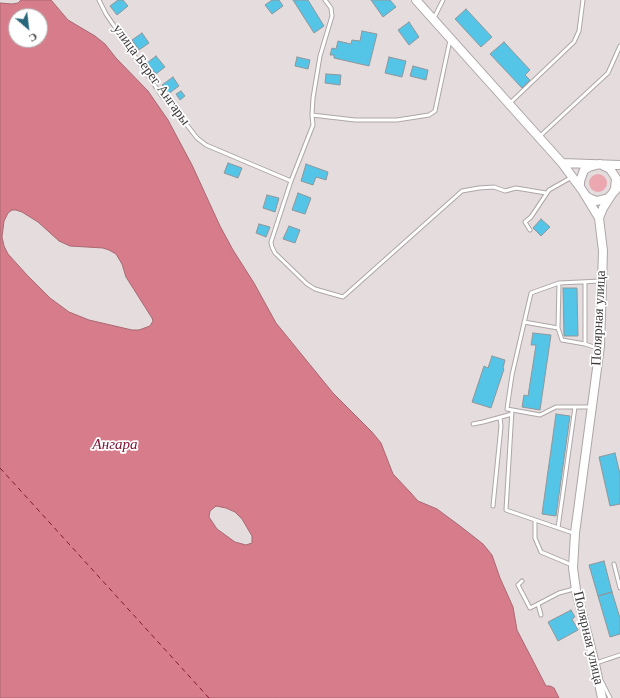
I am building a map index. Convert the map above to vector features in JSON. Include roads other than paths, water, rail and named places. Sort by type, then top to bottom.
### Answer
[{"type":"main road","name":"Полярная улица","points":[[416,0],[562,163],[582,190],[599,218],[602,244],[600,349],[575,533],[573,566],[576,589],[602,698]]},
{"type":"main road","points":[[562,163],[620,164]]},
{"type":"main road","points":[[600,164],[610,169],[614,173],[616,183],[612,194],[603,200],[597,201],[586,196],[582,190],[580,181],[584,170],[600,164]]},
{"type":"main road","points":[[599,218],[603,208],[620,185]]},
{"type":"lane","name":"улица Берег Ангары","points":[[99,0],[106,14],[162,96],[197,138],[206,146],[291,181]]},
{"type":"lane","points":[[325,0],[331,8],[332,16],[320,56],[313,98],[313,125],[291,181],[271,242],[275,253],[307,284],[315,290],[343,297],[462,191],[494,187],[505,191],[516,188],[546,194]]},
{"type":"lane","points":[[434,20],[443,0]]},
{"type":"lane","points":[[509,104],[574,42],[578,31],[583,0]]},
{"type":"lane","points":[[312,115],[355,120],[397,120],[429,115],[435,111],[451,39]]},
{"type":"lane","points":[[539,137],[608,73],[620,46]]},
{"type":"lane","points":[[530,230],[525,222],[548,190],[572,176]]},
{"type":"lane","points":[[592,407],[556,407],[540,415],[512,412],[507,409],[512,375],[531,293],[559,284],[602,281]]},
{"type":"lane","points":[[585,282],[585,344]]},
{"type":"lane","points":[[559,284],[558,328],[562,340],[585,344],[600,349]]},
{"type":"lane","points":[[524,322],[558,328]]},
{"type":"lane","points":[[558,528],[575,407]]},
{"type":"lane","points":[[473,424],[500,418],[512,412]]},
{"type":"lane","points":[[512,412],[506,510],[575,533]]},
{"type":"lane","points":[[493,506],[501,426],[500,418]]},
{"type":"lane","points":[[535,520],[535,538],[541,552],[573,566]]},
{"type":"lane","points":[[614,564],[620,588]]},
{"type":"lane","points":[[522,582],[518,585],[530,608],[559,593],[576,589]]},
{"type":"lane","points":[[538,604],[541,615]]},
{"type":"lane","points":[[610,698],[595,666],[620,655]]},
{"type":"water","name":"Ангара","points":[[21,0],[51,0],[68,20],[95,36],[105,44],[116,58],[148,91],[168,120],[192,165],[220,226],[276,323],[333,393],[381,443],[393,474],[418,501],[437,509],[483,544],[492,555],[513,607],[517,630],[546,686],[554,688],[559,698],[0,698],[0,3],[18,3]],"holes":[[[12,210],[22,212],[38,222],[59,241],[70,246],[103,248],[116,254],[122,264],[126,277],[152,318],[153,321],[150,326],[139,330],[132,330],[89,320],[69,312],[50,298],[8,254],[4,246],[2,237],[4,221],[8,213]],[[216,506],[235,512],[242,519],[252,536],[252,543],[246,545],[235,542],[217,529],[209,517],[210,511]]]}]
